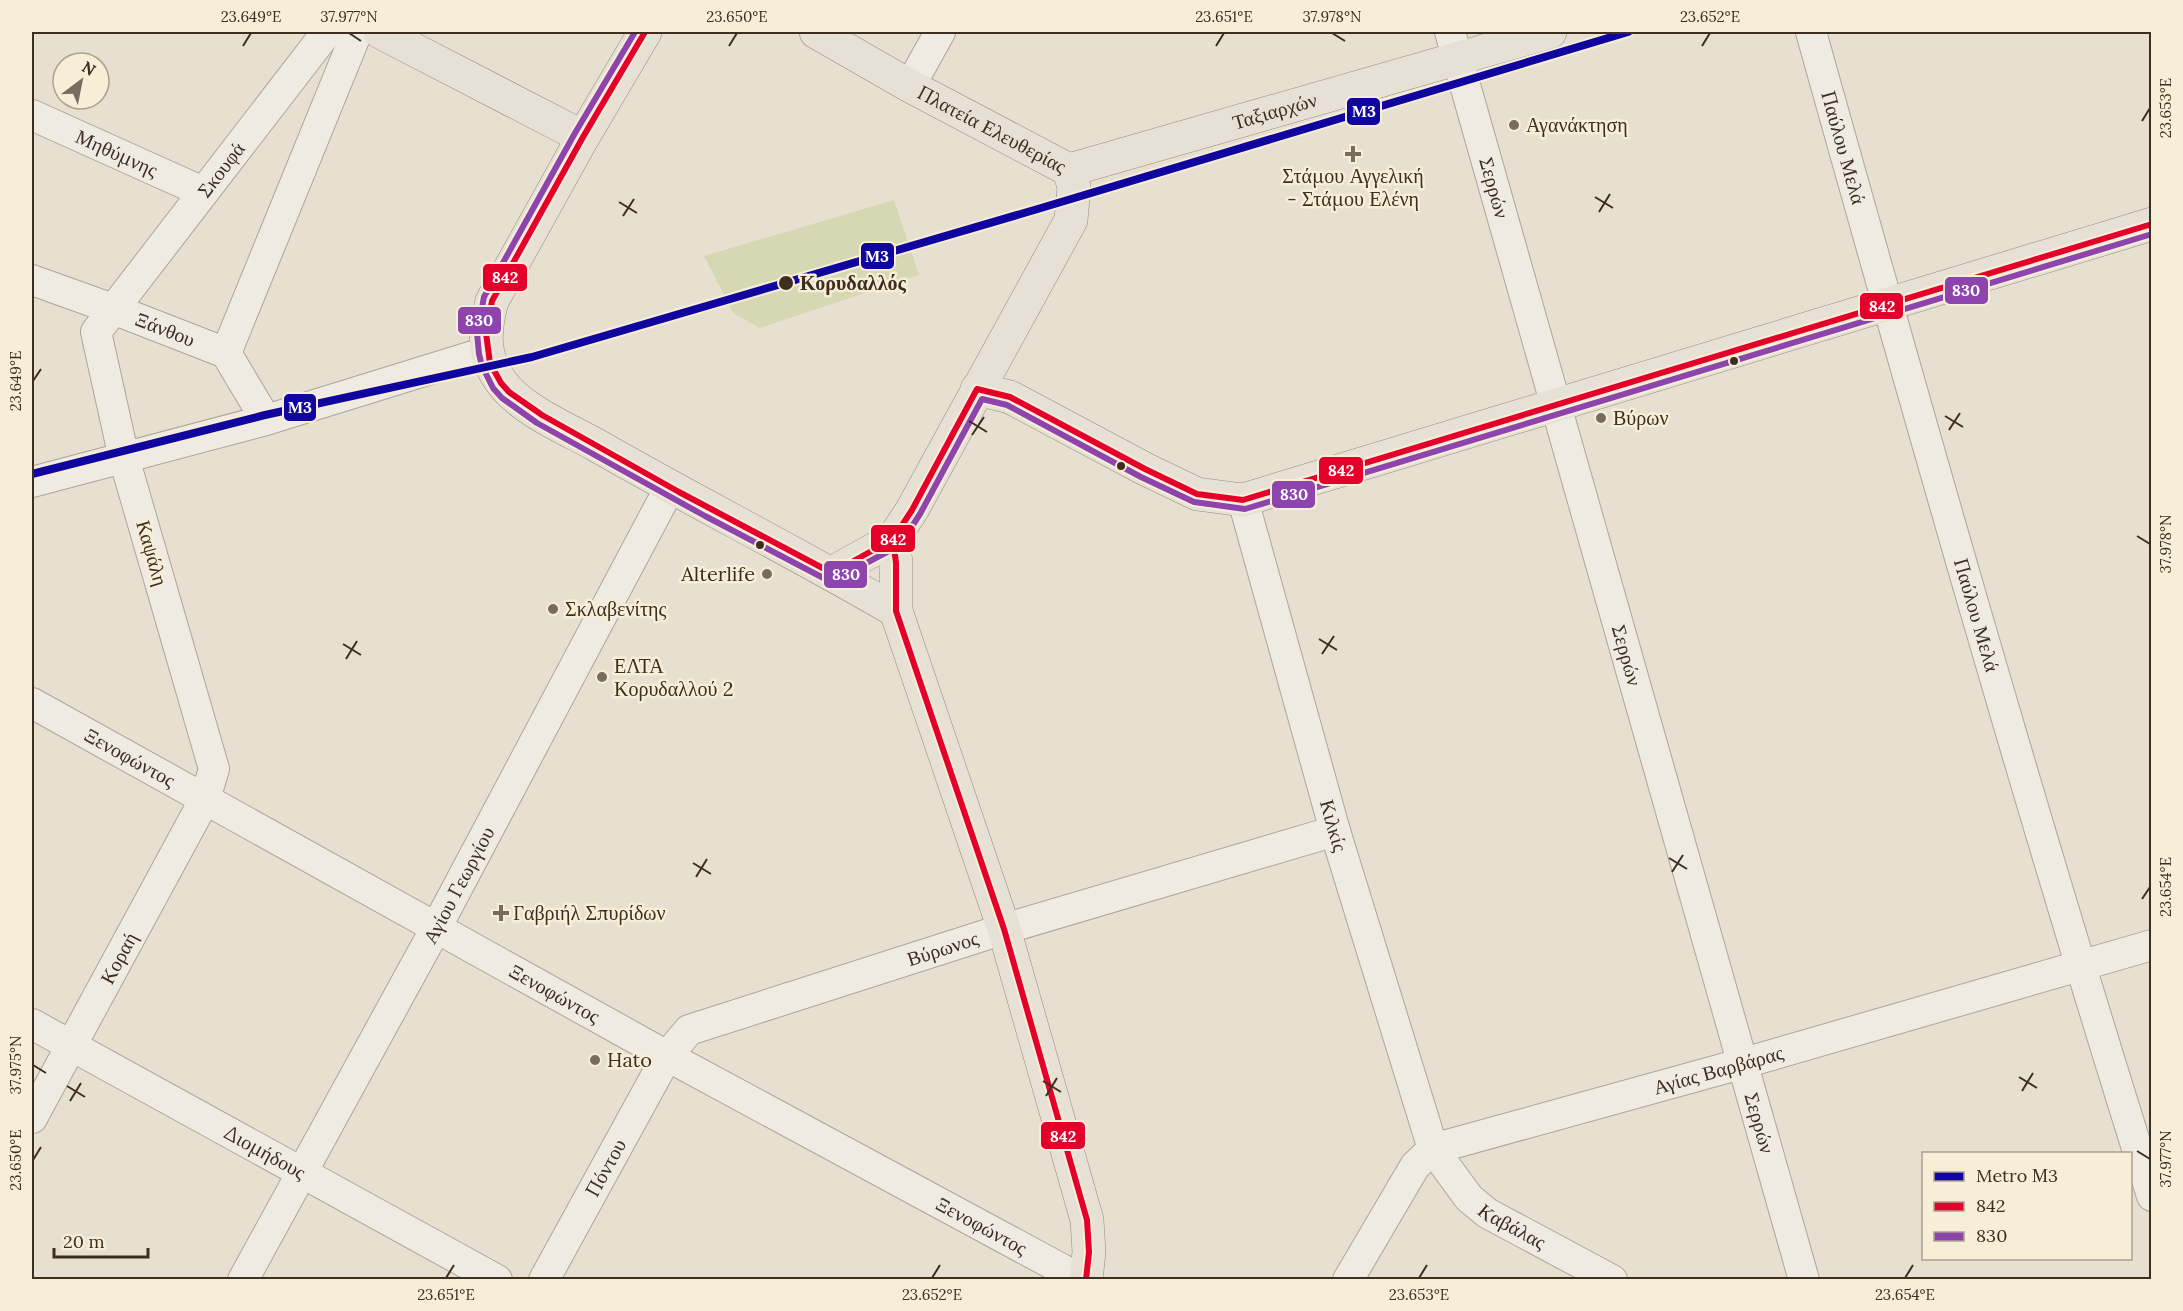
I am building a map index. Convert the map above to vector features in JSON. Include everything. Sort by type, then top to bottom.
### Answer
[{"type":"main road","points":[[380,32],[583,137]]},
{"type":"main road","points":[[645,32],[583,137],[492,301],[486,324],[486,352],[502,383],[525,404],[670,488],[832,573],[896,611]]},
{"type":"main road","name":"Πλατεία Ελευθερίας","points":[[816,32],[910,86],[1069,170],[1074,187],[1071,220],[912,510],[893,539],[832,573]]},
{"type":"main road","name":"Ταξιαρχών","points":[[1069,170],[1454,45],[1550,32]]},
{"type":"main road","points":[[977,389],[1010,397],[1197,494],[1243,500],[2151,224]]},
{"type":"main road","points":[[893,539],[896,563],[896,611],[1004,929],[1087,1220],[1089,1252],[1084,1280]]},
{"type":"street","name":"Σκουφά","points":[[113,309],[327,32]]},
{"type":"street","points":[[266,420],[226,353],[357,32]]},
{"type":"street","points":[[910,86],[940,32]]},
{"type":"street","name":"Παύλου Μελά","points":[[1811,32],[1887,304],[2079,966],[2151,1196]]},
{"type":"street","name":"Σερρών","points":[[1454,45],[1804,1280]]},
{"type":"street","name":"Μηθύμνης","points":[[32,115],[203,192]]},
{"type":"street","name":"Ξάνθου","points":[[32,280],[226,353]]},
{"type":"street","name":"Καψάλη","points":[[113,309],[96,332],[124,458],[214,769],[205,799]]},
{"type":"street","points":[[32,482],[266,420],[486,352]]},
{"type":"street","name":"Αγίου Γεωργίου","points":[[243,1280],[436,928],[670,488]]},
{"type":"street","name":"Κιλκίς","points":[[1243,500],[1335,831],[1433,1149]]},
{"type":"street","name":"Ξενοφώντος","points":[[32,703],[667,1056],[1084,1280]]},
{"type":"street","name":"Κοραή","points":[[32,1118],[205,799]]},
{"type":"street","name":"Βύρωνος","points":[[667,1056],[689,1030],[1004,929],[1335,831]]},
{"type":"street","name":"Αγίας Βαρβάρας","points":[[1433,1149],[1744,1063],[2151,945]]},
{"type":"street","name":"Διομήδους","points":[[32,1024],[497,1280]]},
{"type":"street","name":"Πόντου","points":[[544,1280],[667,1056]]},
{"type":"street","points":[[1348,1280],[1415,1166],[1433,1149]]},
{"type":"street","name":"Καβάλας","points":[[1433,1149],[1469,1198],[1487,1213],[1612,1280]]},
{"type":"green space","points":[[894,200],[919,275],[760,328],[733,313],[704,256]]},
{"type":"metro line","name":"Μ3","points":[[32,474],[265,415],[532,357],[1041,208],[1628,32]]},
{"type":"transit line","name":"830","points":[[635,32],[575,133],[484,297],[477,333],[482,366],[493,388],[502,398],[537,423],[705,516],[831,582],[900,545],[920,514],[982,399],[1007,405],[1141,477],[1194,502],[1245,509],[2152,234]]},
{"type":"transit line","name":"842","points":[[645,32],[583,137],[492,301],[486,333],[490,363],[509,392],[542,415],[679,492],[832,573],[893,539],[912,510],[977,389],[1010,397],[1197,494],[1243,500],[2152,224]]},
{"type":"transit line","name":"842","points":[[893,539],[896,563],[896,611],[1004,929],[1087,1220],[1089,1252],[1086,1280]]},
{"type":"place","name":"Αγανάκτηση","points":[[1514,125]]},
{"type":"place","name":"Στάμου Αγγελική - Στάμου Ελένη","points":[[1353,154]]},
{"type":"place","name":"Κορυδαλλός","points":[[786,283]]},
{"type":"place","name":"Βύρων","points":[[1601,418]]},
{"type":"place","name":"Alterlife","points":[[767,574]]},
{"type":"place","name":"Σκλαβενίτης","points":[[553,609]]},
{"type":"place","name":"ΕΛΤΑ Κορυδαλλού 2","points":[[602,677]]},
{"type":"place","name":"Γαβριήλ Σπυρίδων","points":[[501,913]]},
{"type":"place","name":"Hato","points":[[595,1060]]}]
